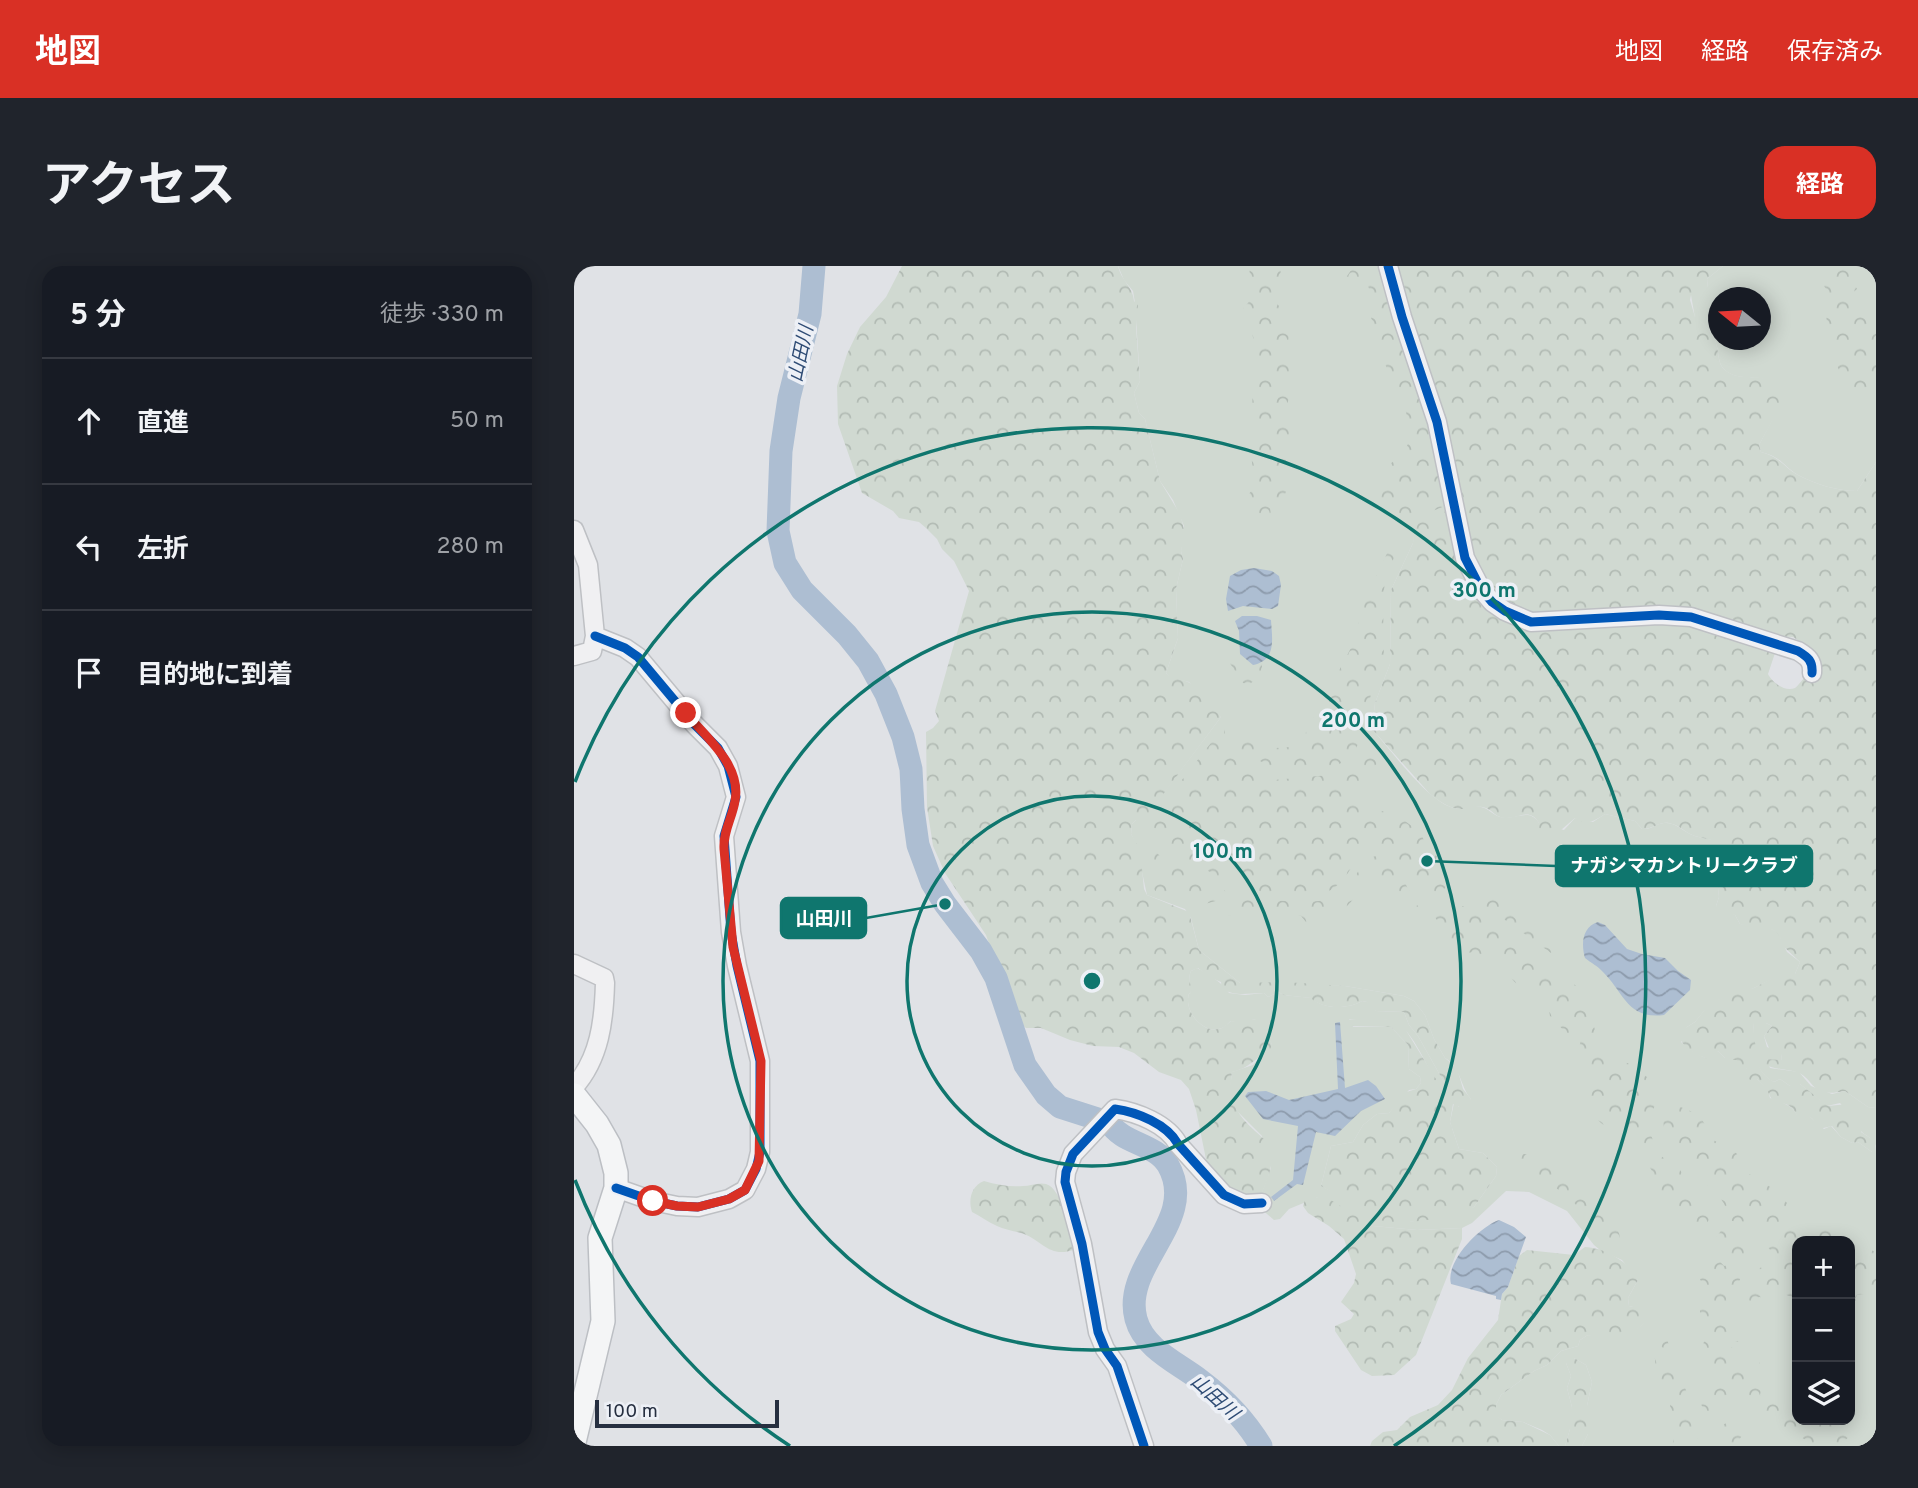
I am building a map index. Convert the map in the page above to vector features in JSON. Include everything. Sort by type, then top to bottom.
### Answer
[{"type":"main road","points":[[574,1444],[603,1321],[600,1238],[616,1188],[616,1173],[609,1145],[576,1097]]},
{"type":"street","points":[[1388,266],[1437,422],[1465,558],[1481,589],[1492,602],[1531,622],[1659,615],[1691,617],[1798,650],[1809,657],[1813,666],[1812,673]]},
{"type":"street","points":[[574,530],[588,565],[594,636],[592,651],[575,659]]},
{"type":"street","points":[[594,636],[625,648],[638,657],[718,748],[728,766],[736,797],[724,836],[731,932],[761,1061],[760,1152],[757,1169],[745,1190],[729,1199],[698,1207],[653,1201],[616,1188]]},
{"type":"street","points":[[574,964],[600,974],[605,983],[602,1030],[576,1097]]},
{"type":"street","points":[[1144,1446],[1117,1366],[1105,1349],[1098,1332],[1085,1258],[1065,1182],[1069,1161],[1112,1111],[1115,1109],[1132,1112],[1173,1135],[1224,1195],[1244,1204],[1262,1203]]},
{"type":"green space","points":[[902,266],[1118,266],[1138,305],[1136,327],[1140,381],[1134,393],[1139,413],[1145,419],[1160,481],[1180,514],[1185,533],[1181,551],[1183,559],[1176,589],[1178,638],[1166,673],[1198,688],[1221,717],[1144,820],[1136,820],[1132,824],[1131,834],[1140,849],[1144,889],[1147,895],[1189,912],[1199,950],[1240,983],[1285,982],[1345,986],[1404,996],[1414,1001],[1425,1015],[1445,1058],[1457,1068],[1463,1089],[1471,1099],[1464,1109],[1453,1104],[1450,1122],[1459,1149],[1483,1153],[1497,1167],[1496,1176],[1474,1207],[1426,1220],[1387,1221],[1370,1216],[1321,1186],[1331,1146],[1353,1142],[1363,1125],[1377,1114],[1389,1113],[1400,1094],[1416,1089],[1421,1083],[1420,1077],[1409,1069],[1408,1045],[1391,1027],[1346,1026],[1342,1024],[1344,1020],[1395,1020],[1404,1027],[1439,1084],[1445,1084],[1404,1012],[1376,1011],[1368,1008],[1367,1002],[1362,1001],[1351,1006],[1336,1007],[1322,1005],[1311,998],[1283,995],[1279,992],[1268,997],[1264,993],[1232,993],[1222,989],[1221,982],[1198,968],[1191,971],[1188,1005],[1198,1022],[1209,1029],[1216,1029],[1231,1021],[1256,1019],[1267,1026],[1272,1044],[1269,1053],[1232,1072],[1231,1082],[1232,1098],[1238,1112],[1265,1140],[1271,1152],[1270,1170],[1259,1200],[1241,1200],[1209,1174],[1196,1110],[1189,1089],[1181,1080],[1159,1072],[1134,1053],[1119,1047],[1093,1046],[1070,1040],[1041,1028],[1026,1028],[1016,1020],[986,935],[945,873],[933,846],[927,807],[926,732],[939,721],[935,711],[969,591],[954,561],[926,528],[919,522],[899,518],[893,511],[862,493],[838,424],[837,386],[847,354],[860,327],[886,297]]},
{"type":"green space","points":[[1118,266],[1384,266],[1451,509],[1414,536],[1391,590],[1390,664],[1375,703],[1372,729],[1422,786],[1444,804],[1454,808],[1481,807],[1506,818],[1531,816],[1539,823],[1564,830],[1575,818],[1593,822],[1605,814],[1635,821],[1642,829],[1668,823],[1692,835],[1712,840],[1716,852],[1710,871],[1717,879],[1719,897],[1716,906],[1735,915],[1740,924],[1765,926],[1778,932],[1787,952],[1800,962],[1795,974],[1780,975],[1754,988],[1718,1000],[1687,1027],[1681,1042],[1705,1058],[1718,1051],[1725,1058],[1738,1060],[1768,1090],[1770,1098],[1789,1106],[1797,1115],[1809,1116],[1824,1129],[1831,1126],[1841,1137],[1852,1143],[1858,1142],[1876,1152],[1876,1446],[1582,1446],[1588,1434],[1587,1406],[1592,1382],[1586,1365],[1574,1358],[1566,1363],[1571,1376],[1567,1388],[1572,1407],[1570,1429],[1565,1446],[1559,1446],[1542,1430],[1523,1422],[1502,1420],[1496,1416],[1496,1405],[1501,1395],[1547,1365],[1561,1351],[1578,1346],[1580,1340],[1588,1335],[1620,1336],[1640,1327],[1646,1321],[1629,1306],[1628,1298],[1638,1280],[1622,1260],[1594,1245],[1567,1211],[1529,1192],[1506,1191],[1472,1223],[1462,1228],[1417,1230],[1373,1226],[1318,1197],[1289,1209],[1280,1219],[1274,1220],[1260,1208],[1259,1200],[1271,1168],[1262,1136],[1238,1112],[1232,1102],[1230,1088],[1232,1072],[1253,1065],[1272,1044],[1255,1019],[1240,1023],[1231,1021],[1216,1029],[1209,1029],[1198,1022],[1188,1005],[1190,973],[1197,968],[1219,982],[1229,993],[1264,993],[1268,997],[1279,992],[1283,995],[1312,998],[1322,1005],[1336,1007],[1351,1006],[1362,1001],[1376,1011],[1404,1012],[1409,1025],[1418,1036],[1445,1084],[1439,1085],[1411,1037],[1397,1023],[1383,1019],[1349,1019],[1353,1027],[1391,1027],[1408,1045],[1409,1069],[1420,1077],[1421,1083],[1416,1089],[1409,1090],[1389,1113],[1377,1114],[1363,1125],[1353,1142],[1331,1146],[1321,1186],[1410,1222],[1474,1207],[1496,1176],[1497,1167],[1483,1153],[1459,1149],[1450,1122],[1454,1103],[1459,1107],[1471,1099],[1454,1066],[1445,1058],[1434,1039],[1425,1015],[1414,1001],[1404,996],[1345,986],[1240,983],[1199,950],[1191,918],[1185,909],[1147,895],[1136,844],[1131,834],[1132,824],[1136,820],[1144,819],[1221,717],[1189,682],[1171,678],[1166,673],[1178,638],[1176,589],[1183,559],[1181,551],[1184,526],[1173,500],[1160,481],[1145,419],[1139,413],[1134,393],[1140,381],[1133,291]]},
{"type":"green space","points":[[1249,266],[1280,266],[1281,277],[1272,295],[1286,321],[1289,334],[1285,348],[1292,362],[1292,387],[1285,412],[1293,449],[1286,458],[1286,491],[1283,501],[1270,506],[1272,529],[1264,535],[1256,532],[1247,504],[1248,495],[1257,484],[1251,449],[1257,429],[1252,411],[1257,346],[1250,330],[1255,324],[1242,310],[1253,297],[1254,290],[1245,282],[1250,276]]},
{"type":"green space","points":[[1354,266],[1360,266],[1361,284],[1350,288],[1344,285],[1345,279]]},
{"type":"green space","points":[[1363,266],[1384,266],[1424,388],[1420,402],[1425,409],[1450,504],[1405,522],[1398,521],[1378,508],[1378,483],[1389,465],[1403,453],[1408,444],[1406,432],[1409,428],[1405,407],[1392,388],[1371,318],[1369,289]]},
{"type":"green space","points":[[1391,266],[1723,266],[1707,279],[1708,300],[1703,295],[1691,295],[1690,300],[1695,317],[1708,329],[1708,350],[1717,350],[1723,368],[1731,374],[1766,379],[1773,383],[1778,391],[1781,405],[1759,445],[1761,452],[1805,478],[1849,491],[1857,491],[1876,462],[1876,1108],[1868,1107],[1845,1091],[1825,1092],[1814,1087],[1796,1072],[1763,1064],[1766,1059],[1782,1060],[1781,1054],[1771,1053],[1764,1036],[1772,1026],[1754,1023],[1754,1038],[1758,1063],[1765,1075],[1774,1082],[1780,1079],[1790,1086],[1795,1082],[1800,1084],[1828,1106],[1848,1104],[1853,1119],[1866,1126],[1861,1132],[1875,1141],[1876,1152],[1858,1142],[1852,1143],[1841,1137],[1832,1126],[1819,1129],[1811,1118],[1797,1116],[1788,1105],[1773,1102],[1757,1079],[1743,1077],[1747,1069],[1737,1065],[1737,1060],[1727,1060],[1718,1051],[1712,1060],[1707,1059],[1692,1052],[1681,1041],[1679,1036],[1710,1003],[1754,988],[1780,974],[1795,974],[1800,962],[1782,945],[1777,933],[1766,928],[1740,924],[1735,915],[1720,913],[1716,906],[1719,897],[1717,879],[1710,871],[1716,852],[1711,840],[1692,835],[1669,823],[1642,829],[1635,821],[1605,814],[1587,822],[1575,818],[1554,836],[1541,839],[1535,830],[1539,823],[1531,816],[1502,818],[1483,807],[1459,809],[1442,803],[1430,794],[1372,729],[1375,703],[1390,664],[1391,590],[1413,543],[1414,524],[1451,509],[1461,557],[1476,589],[1495,609],[1519,621],[1546,626],[1663,619],[1695,622],[1777,647],[1768,674],[1775,683],[1787,689],[1795,688],[1808,674],[1814,675],[1816,666],[1802,643],[1793,637],[1767,636],[1689,614],[1658,612],[1553,619],[1523,616],[1510,610],[1477,571],[1463,534],[1440,421]]},
{"type":"green space","points":[[1723,266],[1876,266],[1876,462],[1857,491],[1812,481],[1761,452],[1759,445],[1780,405],[1777,392],[1765,379],[1731,374],[1721,366],[1717,350],[1771,350],[1771,287],[1708,288],[1707,279]]},
{"type":"green space","points":[[1816,266],[1851,266],[1851,277],[1857,289],[1849,296],[1848,304],[1865,303],[1869,316],[1876,322],[1876,395],[1868,397],[1855,389],[1844,378],[1837,365],[1828,335],[1826,289],[1818,277]]},
{"type":"green space","points":[[1708,288],[1708,330],[1695,318],[1691,295],[1703,295]]},
{"type":"green space","points":[[1398,532],[1399,548],[1387,572],[1383,595],[1384,668],[1371,694],[1364,728],[1354,754],[1338,765],[1283,772],[1239,751],[1235,740],[1286,748],[1305,740],[1307,723],[1324,710],[1334,680],[1352,646],[1366,598],[1389,549],[1392,533]]},
{"type":"green space","points":[[1239,648],[1240,654],[1258,664],[1262,662],[1259,675],[1249,684],[1243,683],[1227,659],[1230,650]]},
{"type":"green space","points":[[1225,725],[1225,744],[1231,754],[1273,780],[1330,775],[1347,770],[1362,757],[1377,752],[1380,757],[1372,773],[1355,796],[1401,818],[1421,833],[1426,846],[1446,865],[1445,888],[1440,893],[1423,890],[1416,886],[1391,854],[1378,851],[1361,856],[1338,885],[1329,891],[1269,896],[1241,889],[1201,867],[1163,851],[1149,822]]},
{"type":"green space","points":[[1150,850],[1155,851],[1167,863],[1191,869],[1233,896],[1205,904],[1196,903],[1180,894],[1170,896],[1156,892],[1149,881]]},
{"type":"green space","points":[[1376,856],[1387,859],[1396,868],[1439,936],[1376,872],[1344,908],[1325,915],[1313,924],[1306,922],[1301,916],[1249,912],[1226,916],[1220,914],[1218,909],[1240,900],[1306,902],[1330,898],[1347,890],[1364,862]]},
{"type":"green space","points":[[1491,898],[1499,900],[1520,924],[1527,924],[1534,933],[1542,933],[1541,941],[1546,946],[1560,946],[1564,950],[1551,953],[1483,904]]},
{"type":"green space","points":[[1434,906],[1461,906],[1479,912],[1534,956],[1543,960],[1560,977],[1577,986],[1586,1000],[1604,1008],[1608,1013],[1605,1018],[1593,1018],[1597,1045],[1608,1048],[1613,1060],[1633,1066],[1658,1083],[1661,1090],[1649,1128],[1661,1156],[1676,1164],[1680,1170],[1682,1174],[1678,1181],[1687,1181],[1692,1185],[1691,1190],[1679,1191],[1682,1195],[1712,1211],[1703,1235],[1662,1202],[1659,1185],[1644,1155],[1640,1137],[1612,1130],[1590,1111],[1584,1084],[1590,1077],[1586,1067],[1574,1057],[1581,1039],[1570,1037],[1550,1016],[1549,1010],[1539,997],[1525,991],[1513,980],[1507,972],[1509,966],[1502,958],[1489,961],[1476,951],[1453,957],[1448,953],[1440,925],[1430,909]]},
{"type":"green space","points":[[1754,1023],[1772,1026],[1764,1036],[1767,1047],[1781,1053],[1782,1061],[1766,1059],[1770,1068],[1799,1072],[1811,1086],[1832,1094],[1845,1091],[1868,1107],[1876,1108],[1876,1146],[1840,1103],[1827,1106],[1800,1084],[1790,1086],[1780,1079],[1774,1082],[1767,1077],[1755,1057]]},
{"type":"green space","points":[[1671,1105],[1698,1116],[1710,1138],[1732,1148],[1739,1158],[1741,1170],[1775,1191],[1799,1222],[1843,1231],[1850,1236],[1792,1236],[1792,1297],[1776,1291],[1765,1298],[1759,1297],[1750,1302],[1748,1298],[1753,1274],[1765,1264],[1761,1256],[1773,1253],[1763,1242],[1769,1236],[1768,1233],[1753,1222],[1732,1221],[1721,1199],[1706,1183],[1703,1170],[1693,1165],[1688,1153],[1669,1140],[1664,1127],[1666,1112]]},
{"type":"green space","points":[[1511,1155],[1530,1156],[1533,1163],[1556,1173],[1597,1206],[1618,1231],[1619,1247],[1603,1243],[1592,1223],[1563,1193],[1510,1162]]},
{"type":"green space","points":[[984,1181],[999,1185],[1046,1184],[1052,1187],[1061,1202],[1076,1249],[1067,1252],[1053,1251],[1031,1237],[990,1223],[972,1212],[972,1194],[976,1186]]},
{"type":"green space","points":[[1326,1197],[1373,1226],[1417,1230],[1462,1228],[1462,1239],[1416,1355],[1394,1375],[1372,1376],[1361,1370],[1335,1331],[1335,1326],[1351,1319],[1354,1314],[1341,1302],[1354,1283],[1356,1274],[1344,1239],[1308,1213],[1303,1206],[1305,1200]]},
{"type":"green space","points":[[1725,1226],[1740,1238],[1753,1254],[1739,1282],[1742,1289],[1732,1292],[1726,1298],[1730,1311],[1725,1317],[1738,1325],[1733,1333],[1739,1339],[1738,1342],[1729,1344],[1750,1365],[1755,1360],[1760,1363],[1759,1367],[1744,1379],[1736,1401],[1716,1414],[1703,1409],[1700,1401],[1715,1389],[1700,1325],[1700,1294],[1704,1285],[1699,1273],[1710,1255],[1714,1255],[1724,1266],[1731,1264],[1732,1258],[1716,1237]]},
{"type":"green space","points":[[1855,1240],[1876,1252],[1876,1301],[1865,1294],[1857,1295],[1855,1299]]},
{"type":"green space","points":[[1585,1247],[1608,1253],[1629,1267],[1638,1280],[1628,1298],[1629,1306],[1633,1307],[1643,1301],[1653,1316],[1629,1336],[1601,1340],[1588,1335],[1580,1340],[1578,1346],[1561,1351],[1547,1365],[1501,1395],[1496,1405],[1496,1415],[1502,1420],[1523,1422],[1550,1435],[1559,1446],[1370,1446],[1383,1432],[1397,1430],[1410,1417],[1438,1405],[1452,1390],[1468,1358],[1498,1320],[1502,1294],[1508,1287],[1519,1256],[1527,1250],[1574,1255]]},
{"type":"green space","points":[[1855,1299],[1866,1308],[1855,1305]]},
{"type":"green space","points":[[1663,1329],[1699,1425],[1694,1446],[1666,1446],[1672,1445],[1674,1439],[1670,1402],[1665,1385],[1656,1374],[1653,1356],[1654,1352],[1660,1354],[1663,1348],[1643,1340],[1645,1335],[1656,1335]]},
{"type":"green space","points":[[1567,1358],[1574,1358],[1586,1365],[1592,1382],[1587,1406],[1590,1413],[1588,1434],[1582,1446],[1565,1446],[1570,1429],[1566,1419],[1572,1407],[1567,1388],[1571,1376]]},
{"type":"green space","points":[[1761,1373],[1763,1379],[1760,1395],[1773,1397],[1780,1410],[1792,1414],[1792,1425],[1834,1425],[1855,1431],[1839,1446],[1816,1446],[1787,1429],[1757,1417],[1747,1400],[1752,1377]]},
{"type":"green space","points":[[1742,1411],[1747,1414],[1747,1423],[1735,1446],[1721,1439],[1720,1426],[1735,1419]]},
{"type":"green space","points":[[1876,1427],[1876,1446],[1856,1441]]},
{"type":"water","points":[[1254,568],[1272,571],[1279,576],[1281,585],[1278,606],[1272,609],[1243,606],[1228,611],[1226,599],[1230,576],[1241,570]]},
{"type":"water","points":[[1242,616],[1271,620],[1270,654],[1253,665],[1240,654],[1239,631],[1235,621]]},
{"type":"water","points":[[1598,922],[1605,925],[1627,949],[1665,958],[1691,980],[1690,990],[1664,1015],[1642,1013],[1634,1009],[1601,970],[1585,958],[1584,937],[1589,928]]},
{"type":"water","points":[[1340,1022],[1345,1088],[1368,1080],[1385,1099],[1361,1111],[1335,1136],[1316,1132],[1303,1185],[1297,1184],[1274,1201],[1271,1197],[1293,1180],[1298,1126],[1263,1119],[1245,1096],[1248,1092],[1266,1091],[1289,1100],[1338,1089],[1335,1023]]},
{"type":"water","points":[[1499,1220],[1526,1237],[1501,1300],[1496,1299],[1496,1296],[1451,1284],[1453,1266],[1465,1246],[1482,1230]]},
{"type":"waterway","name":"山田川","points":[[814,266],[810,314],[789,398],[781,451],[778,531],[785,563],[802,590],[847,635],[868,661],[886,694],[903,737],[911,769],[918,845],[932,883],[981,951],[996,978],[1025,1065],[1046,1095],[1060,1107],[1110,1123],[1122,1135],[1155,1152],[1168,1165],[1175,1185],[1174,1205],[1168,1224],[1139,1280],[1134,1299],[1136,1319],[1146,1339],[1218,1394],[1234,1410],[1261,1446]]},
{"type":"cycle path","points":[[1388,266],[1437,422],[1465,558],[1481,589],[1492,602],[1531,622],[1659,615],[1691,617],[1798,651],[1809,660],[1812,673]]},
{"type":"cycle path","points":[[595,636],[625,648],[638,657],[718,748],[728,766],[736,797],[724,836],[731,932],[760,1061],[760,1152],[756,1169],[745,1190],[729,1199],[698,1207],[653,1201],[616,1188]]},
{"type":"cycle path","points":[[1144,1446],[1117,1366],[1105,1349],[1098,1332],[1082,1244],[1065,1182],[1073,1154],[1115,1109],[1124,1111],[1151,1120],[1167,1131],[1224,1195],[1244,1204],[1262,1203]]},
{"type":"place","name":"ナガシマカントリークラブ","points":[[1427,861]]},
{"type":"place","name":"山田川","points":[[945,904]]},
{"type":"route","points":[[653,1201],[698,1207],[737,1196],[745,1190],[757,1169],[760,1152],[761,1061],[733,947],[724,849],[724,836],[736,797],[735,790],[724,756],[686,713]]}]
